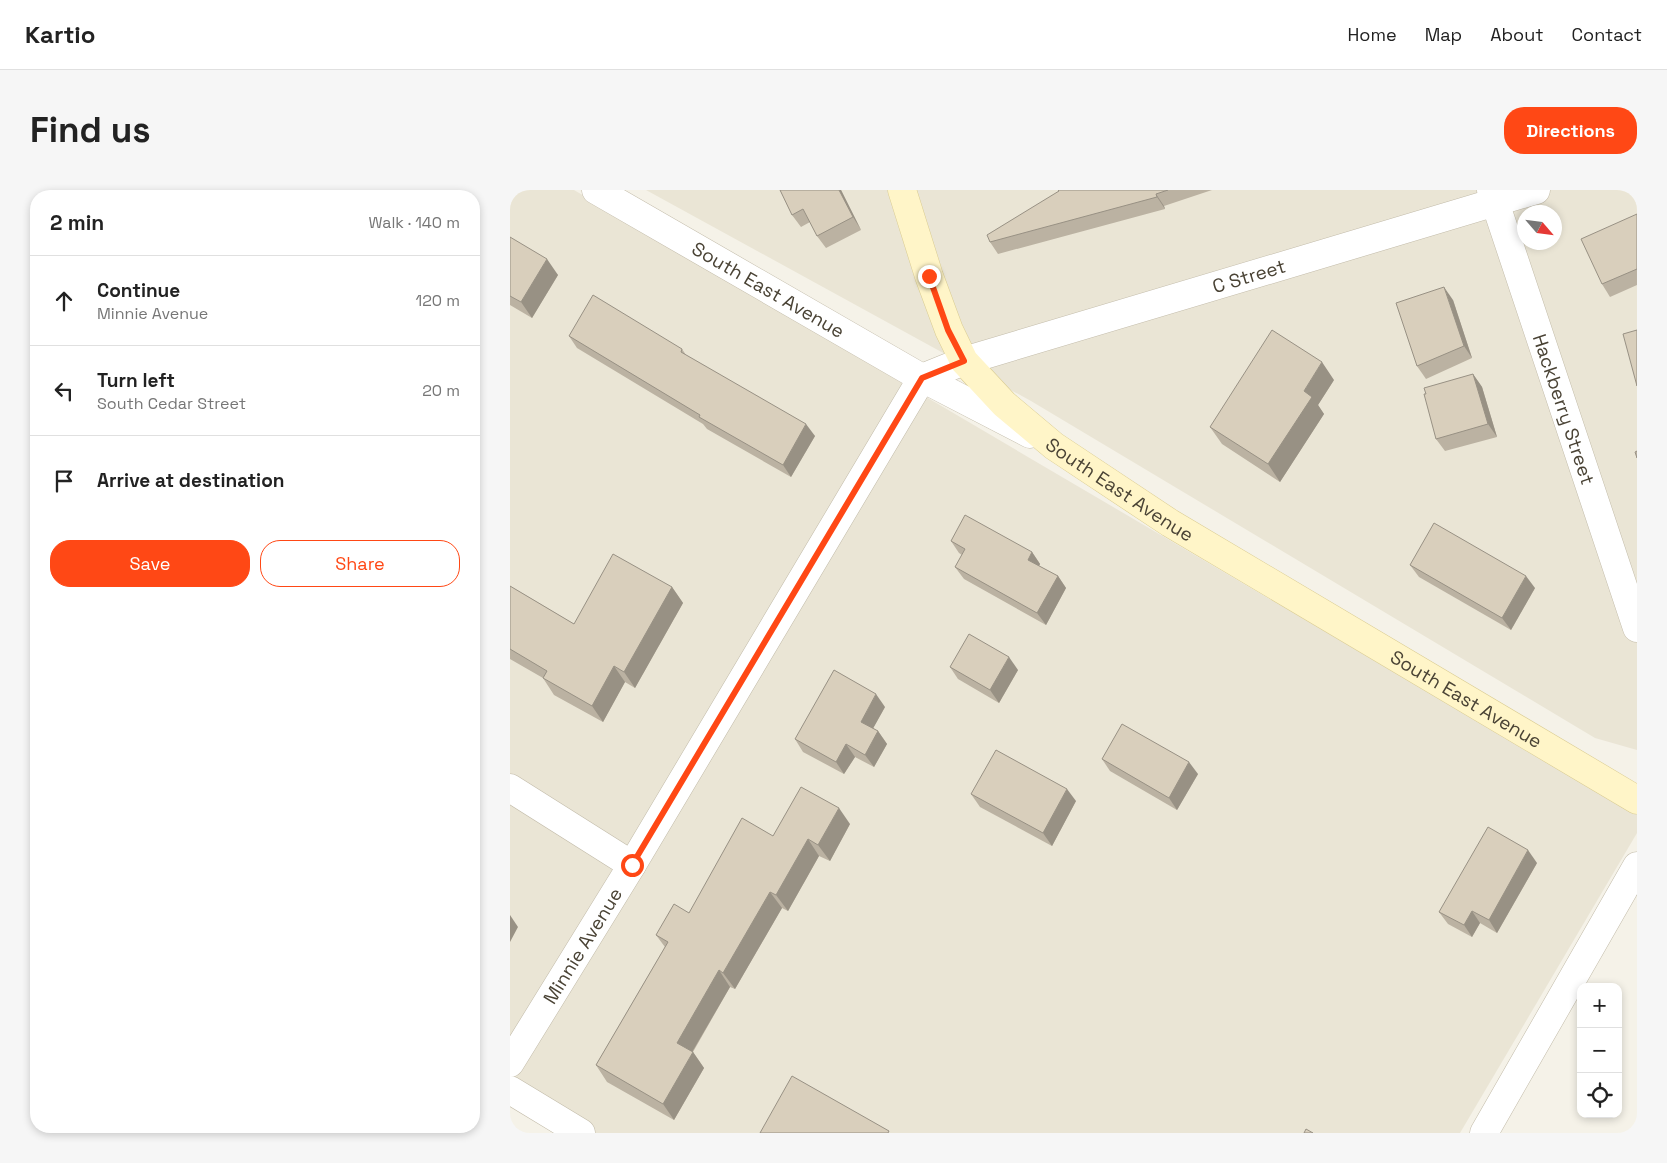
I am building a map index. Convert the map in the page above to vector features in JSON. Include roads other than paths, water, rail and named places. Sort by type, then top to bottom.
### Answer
[{"type":"main road","points":[[902,190],[948,330],[964,361],[1004,404],[1054,446]]},
{"type":"main road","name":"South East Avenue","points":[[1054,446],[1170,523],[1637,800]]},
{"type":"street","name":"South East Avenue","points":[[596,190],[922,378],[1054,446]]},
{"type":"street","name":"C Street","points":[[964,361],[1493,196],[1536,190]]},
{"type":"street","name":"Hackberry Street","points":[[1493,196],[1637,628]]},
{"type":"street","points":[[922,378],[964,361]]},
{"type":"street","name":"Minnie Avenue","points":[[510,1063],[632,865],[922,378]]},
{"type":"street","points":[[510,788],[632,865]]},
{"type":"street","points":[[1484,1133],[1637,866]]},
{"type":"street","points":[[510,1090],[582,1133]]}]
